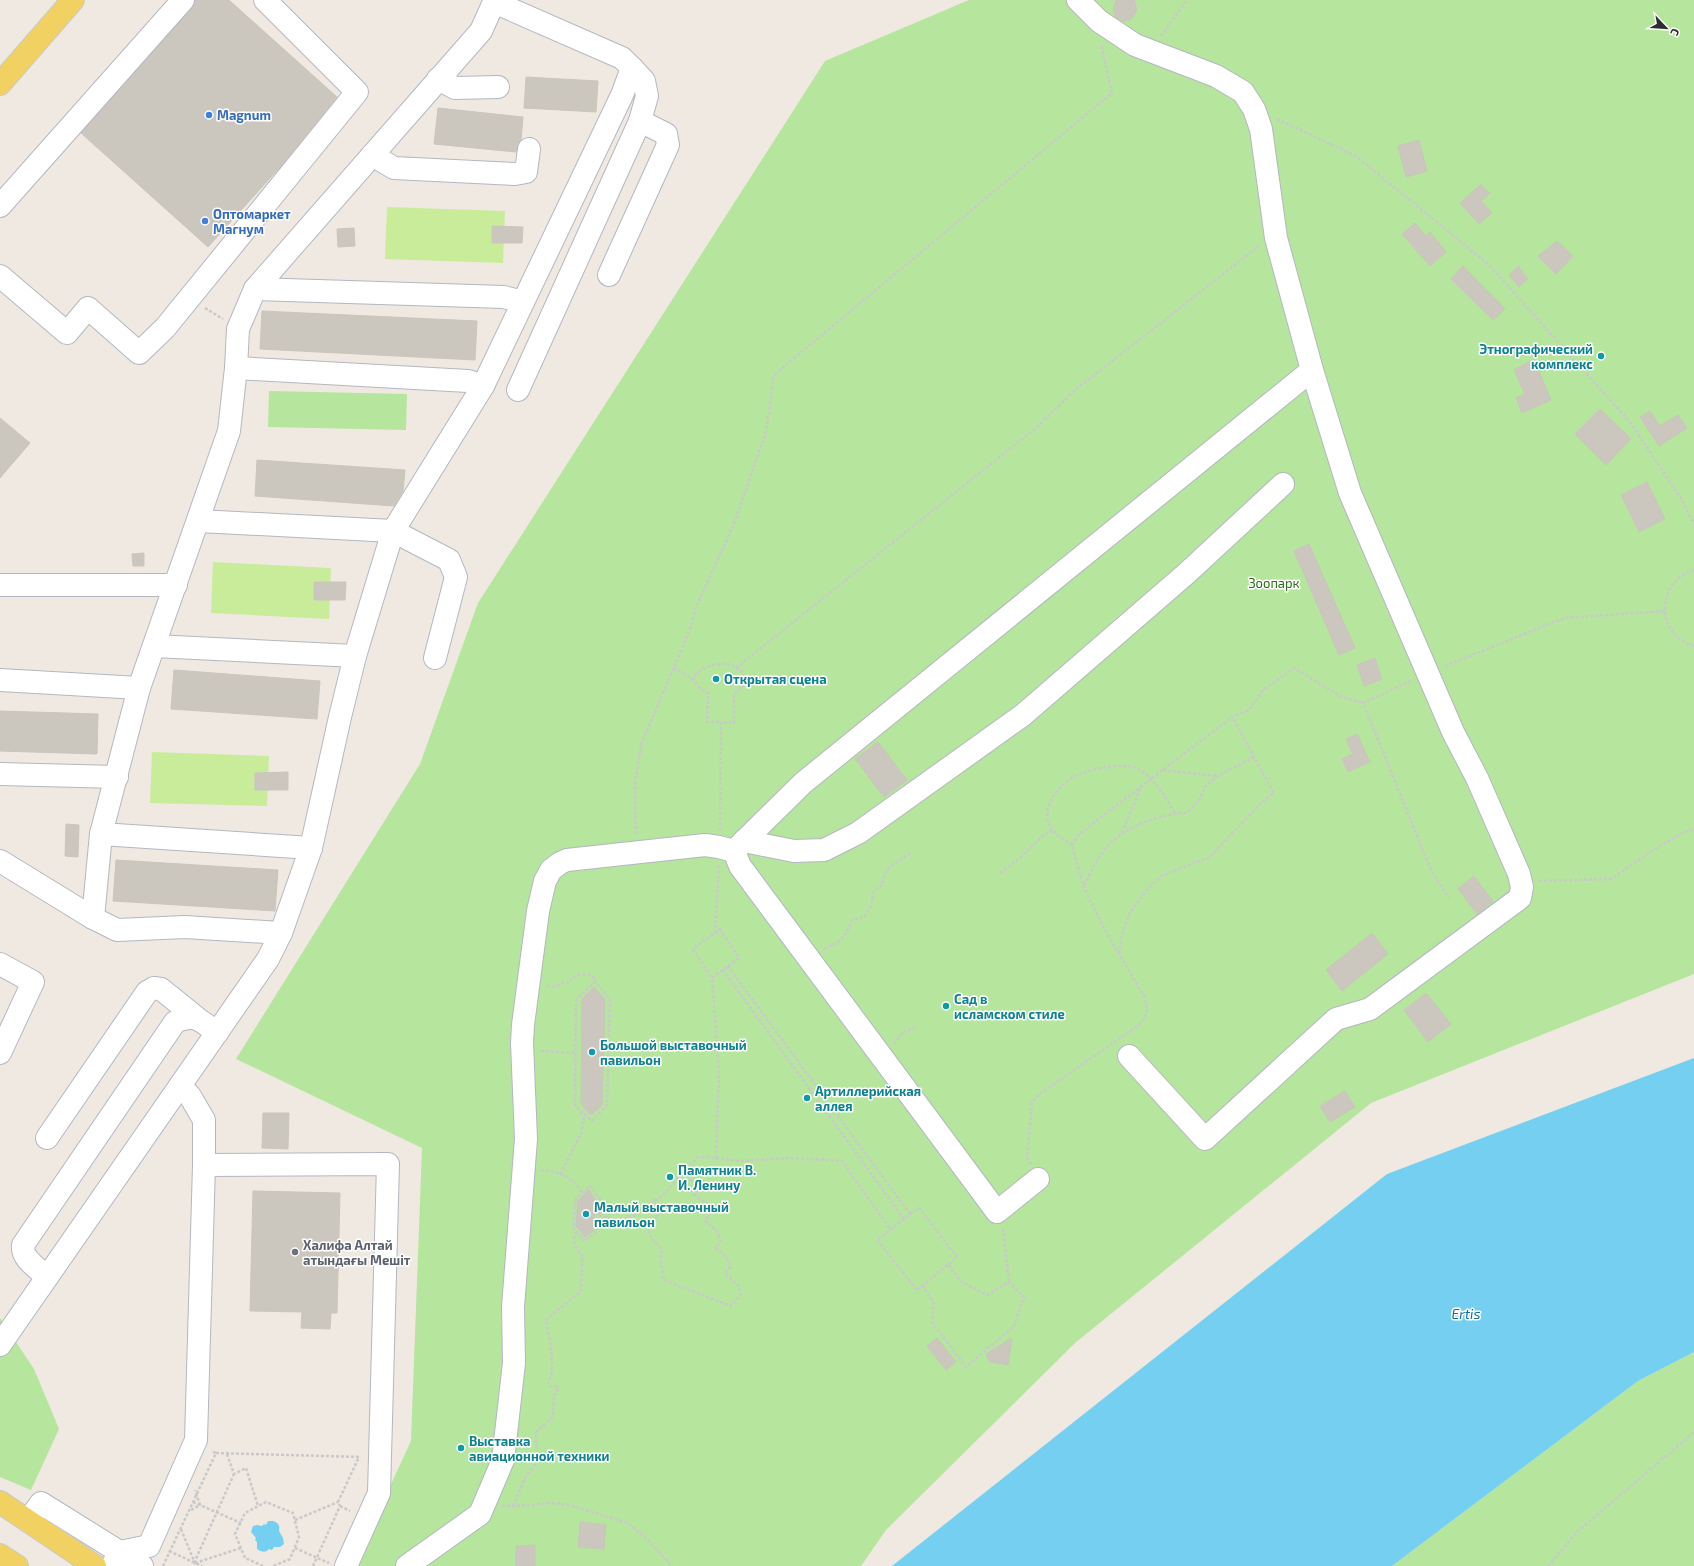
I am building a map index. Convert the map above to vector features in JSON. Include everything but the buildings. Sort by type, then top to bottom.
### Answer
[{"type":"main road","points":[[0,84],[73,0]]},
{"type":"main road","points":[[0,1502],[96,1566]]},
{"type":"main road","points":[[0,1555],[17,1566]]},
{"type":"street","points":[[0,206],[183,0]]},
{"type":"street","points":[[0,276],[66,333],[88,308],[139,353],[165,328],[357,92],[265,0]]},
{"type":"street","points":[[1078,0],[1095,17],[1135,45],[1216,76],[1242,92],[1254,109],[1261,129],[1275,234],[1312,370],[1350,493],[1453,732],[1477,778],[1522,887],[1520,898],[1370,1009],[1336,1020],[1205,1139],[1129,1056]]},
{"type":"street","points":[[93,918],[101,834],[139,688],[199,521],[229,431],[236,368],[238,329],[255,289],[481,31],[494,1],[622,58],[644,81],[647,96],[640,121],[518,390]]},
{"type":"street","points":[[0,1346],[268,959],[281,933],[311,848],[327,771],[356,656],[393,531],[483,386],[622,95],[632,68]]},
{"type":"street","points":[[438,79],[455,88],[498,87]]},
{"type":"street","points":[[609,275],[668,145],[666,134],[640,121]]},
{"type":"street","points":[[372,155],[394,168],[515,174],[526,172],[529,149]]},
{"type":"street","points":[[255,289],[504,296],[523,302]]},
{"type":"street","points":[[236,368],[468,381],[483,386]]},
{"type":"street","points":[[732,846],[802,783],[1312,370]]},
{"type":"street","points":[[406,1566],[480,1514],[503,1460],[514,1363],[513,1307],[526,1139],[523,1025],[538,911],[545,881],[551,870],[567,860],[705,845],[794,851],[824,850],[858,833],[1023,715],[1187,574],[1283,484]]},
{"type":"street","points":[[199,521],[393,531],[449,560],[456,577],[435,658]]},
{"type":"street","points":[[0,585],[176,585]]},
{"type":"street","points":[[154,646],[356,656]]},
{"type":"street","points":[[0,680],[139,688]]},
{"type":"street","points":[[0,774],[117,777]]},
{"type":"street","points":[[101,834],[311,848]]},
{"type":"street","points":[[732,846],[740,866],[997,1212],[1038,1179]]},
{"type":"street","points":[[0,861],[93,918],[117,930],[186,927],[281,933]]},
{"type":"street","points":[[0,964],[33,982],[0,1053]]},
{"type":"street","points":[[47,1138],[147,992],[154,988],[161,990],[217,1033]]},
{"type":"street","points":[[47,1277],[24,1256],[22,1250],[23,1245],[174,1022],[182,1019],[197,1018]]},
{"type":"street","points":[[116,1559],[149,1546],[196,1440],[204,1120],[190,1096],[180,1086]]},
{"type":"street","points":[[204,1165],[388,1164],[369,1457],[379,1493],[339,1565]]},
{"type":"street","points":[[28,1521],[41,1503],[116,1559],[142,1566]]},
{"type":"path","points":[[1150,51],[1187,0]]},
{"type":"path","points":[[640,852],[635,821],[635,798],[641,745],[691,626],[696,607],[734,526],[766,432],[774,375],[1112,93],[1095,17]]},
{"type":"path","points":[[1254,109],[1356,156],[1489,265],[1630,422],[1682,500],[1694,525]]},
{"type":"path","points":[[736,668],[1037,427],[1074,390],[1275,234]]},
{"type":"path","points":[[189,298],[238,329]]},
{"type":"path","points":[[1694,570],[1687,572],[1670,588],[1665,599],[1664,611],[1668,625],[1675,636],[1686,644],[1694,646]]},
{"type":"path","points":[[1072,845],[1079,834],[1162,770],[1232,717],[1249,710],[1264,689],[1294,668],[1340,696],[1363,703],[1428,673],[1564,618],[1664,611]]},
{"type":"path","points":[[674,668],[694,680],[698,688],[708,693],[707,722],[734,723],[734,694],[743,686],[743,673],[732,665],[716,663],[703,668],[695,675],[694,680]]},
{"type":"path","points":[[1363,703],[1432,872],[1449,898]]},
{"type":"path","points":[[1119,955],[1122,935],[1129,914],[1145,892],[1161,876],[1209,858],[1260,804],[1274,793],[1232,717]]},
{"type":"path","points":[[715,932],[732,846],[720,722]]},
{"type":"path","points":[[1084,886],[1102,852],[1122,833],[1149,820],[1176,813],[1188,812],[1199,800],[1206,786],[1218,776],[1254,757]]},
{"type":"path","points":[[1038,1179],[1027,1157],[1032,1102],[1037,1096],[1139,1025],[1145,1018],[1147,1007],[1144,996],[1104,930],[1084,886],[1072,845],[1056,834],[1048,822],[1048,806],[1061,787],[1074,777],[1092,770],[1114,767],[1133,767],[1152,778],[1176,813]]},
{"type":"path","points":[[1162,770],[1218,776]]},
{"type":"path","points":[[1122,833],[1142,786]]},
{"type":"path","points":[[1520,880],[1611,879],[1658,847],[1684,832],[1694,829]]},
{"type":"path","points":[[1000,873],[1019,859],[1042,836],[1053,830]]},
{"type":"path","points":[[807,956],[840,942],[846,935],[852,920],[865,916],[871,905],[874,890],[881,886],[886,869],[912,852]]},
{"type":"path","points":[[712,978],[738,958],[720,929],[693,949],[712,978],[719,1073],[716,1158]]},
{"type":"path","points":[[728,966],[910,1214]]},
{"type":"path","points":[[723,970],[904,1219]]},
{"type":"path","points":[[528,987],[555,987],[564,982],[568,983],[578,975],[589,974],[595,978],[595,982],[610,998],[607,1105],[592,1121],[575,1105],[576,1000],[595,982]]},
{"type":"path","points":[[883,1059],[902,1033],[915,1027]]},
{"type":"path","points":[[523,1051],[576,1053]]},
{"type":"path","points":[[560,1174],[581,1134],[584,1121],[581,1111]]},
{"type":"path","points":[[599,1215],[606,1218],[625,1220],[636,1215],[662,1196],[698,1157],[740,1161],[789,1158],[842,1161],[890,1229]]},
{"type":"path","points":[[524,1170],[545,1170],[560,1174],[573,1181],[582,1192]]},
{"type":"path","points":[[655,1200],[658,1215],[649,1232],[651,1238],[662,1250],[661,1264],[664,1280],[731,1306],[741,1294],[738,1285],[725,1274],[731,1266],[727,1258],[716,1248],[721,1241],[717,1231],[705,1221],[710,1213],[706,1204],[694,1194],[699,1186],[683,1173]]},
{"type":"path","points":[[590,1186],[600,1199],[598,1231],[585,1241],[573,1228],[576,1199],[582,1192],[590,1186]]},
{"type":"path","points":[[919,1208],[957,1257],[917,1290],[877,1240],[910,1214],[919,1208]]},
{"type":"path","points":[[922,1285],[934,1303],[932,1322],[966,1367],[1014,1326],[1024,1297],[1009,1282],[1001,1209]]},
{"type":"path","points":[[513,1506],[526,1476],[537,1462],[536,1432],[553,1416],[554,1395],[557,1392],[558,1387],[550,1386],[548,1383],[551,1377],[552,1361],[546,1320],[581,1291],[582,1254],[576,1249],[574,1241],[577,1232]]},
{"type":"path","points":[[948,1264],[960,1281],[987,1295],[1009,1282]]},
{"type":"path","points":[[1548,1566],[1576,1533],[1694,1432]]},
{"type":"path","points":[[194,1443],[216,1453],[227,1454],[369,1457]]},
{"type":"path","points":[[163,1566],[216,1453]]},
{"type":"path","points":[[227,1454],[234,1474]]},
{"type":"path","points":[[295,1520],[338,1502],[369,1457]]},
{"type":"path","points":[[195,1564],[216,1512],[234,1474],[246,1468],[258,1506]]},
{"type":"path","points":[[172,1493],[241,1523]]},
{"type":"path","points":[[263,1566],[255,1565],[245,1558],[236,1534],[245,1513],[266,1502],[293,1513],[299,1537],[290,1559],[279,1565],[272,1566]]},
{"type":"path","points":[[313,1566],[340,1506],[338,1502]]},
{"type":"path","points":[[480,1514],[498,1505],[513,1506],[551,1503],[569,1505],[628,1522],[650,1542],[672,1566]]},
{"type":"path","points":[[180,1529],[195,1564]]},
{"type":"path","points":[[150,1543],[202,1566]]},
{"type":"path","points":[[195,1564],[241,1548]]},
{"type":"path","points":[[295,1548],[317,1558],[339,1565]]},
{"type":"green space","name":"Зоопарк","points":[[969,0],[1694,0],[1694,974],[1371,1103],[1075,1343],[886,1530],[861,1566],[353,1566],[411,1441],[422,1148],[236,1059],[420,764],[478,603],[825,61]]},
{"type":"green space","points":[[387,207],[505,211],[503,263],[385,259]]},
{"type":"green space","points":[[269,391],[407,394],[406,430],[268,427]]},
{"type":"green space","points":[[213,562],[331,568],[329,619],[211,613]]},
{"type":"green space","points":[[152,752],[269,756],[267,806],[150,803]]},
{"type":"green space","points":[[0,1318],[34,1369],[59,1429],[31,1490],[0,1477]]},
{"type":"green space","points":[[1694,1352],[1694,1566],[1392,1566],[1638,1381]]},
{"type":"water","name":"Ertis","points":[[1694,1058],[1694,1352],[1638,1381],[1392,1566],[892,1566],[1387,1174]]},
{"type":"water","points":[[268,1521],[273,1521],[279,1525],[279,1531],[283,1538],[284,1544],[280,1547],[274,1547],[272,1550],[269,1549],[265,1552],[257,1549],[256,1538],[251,1532],[253,1526],[266,1525]]},
{"type":"place","name":"Magnum","points":[[209,115]]},
{"type":"place","name":"Оптомаркет Магнум","points":[[205,221]]},
{"type":"place","name":"Этнографический комплекс","points":[[1601,356]]},
{"type":"place","name":"Открытая сцена","points":[[716,679]]},
{"type":"place","name":"Сад в исламском стиле","points":[[946,1006]]},
{"type":"place","name":"Большой выставочный павильон","points":[[592,1052]]},
{"type":"place","name":"Артиллерийская аллея","points":[[807,1098]]},
{"type":"place","name":"Памятник В. И. Ленину","points":[[670,1177]]},
{"type":"place","name":"Малый выставочный павильон","points":[[586,1214]]},
{"type":"place","name":"Халифа Алтай атындағы Мешіт","points":[[295,1252]]},
{"type":"place","name":"Выставка авиационной техники","points":[[461,1448]]}]
